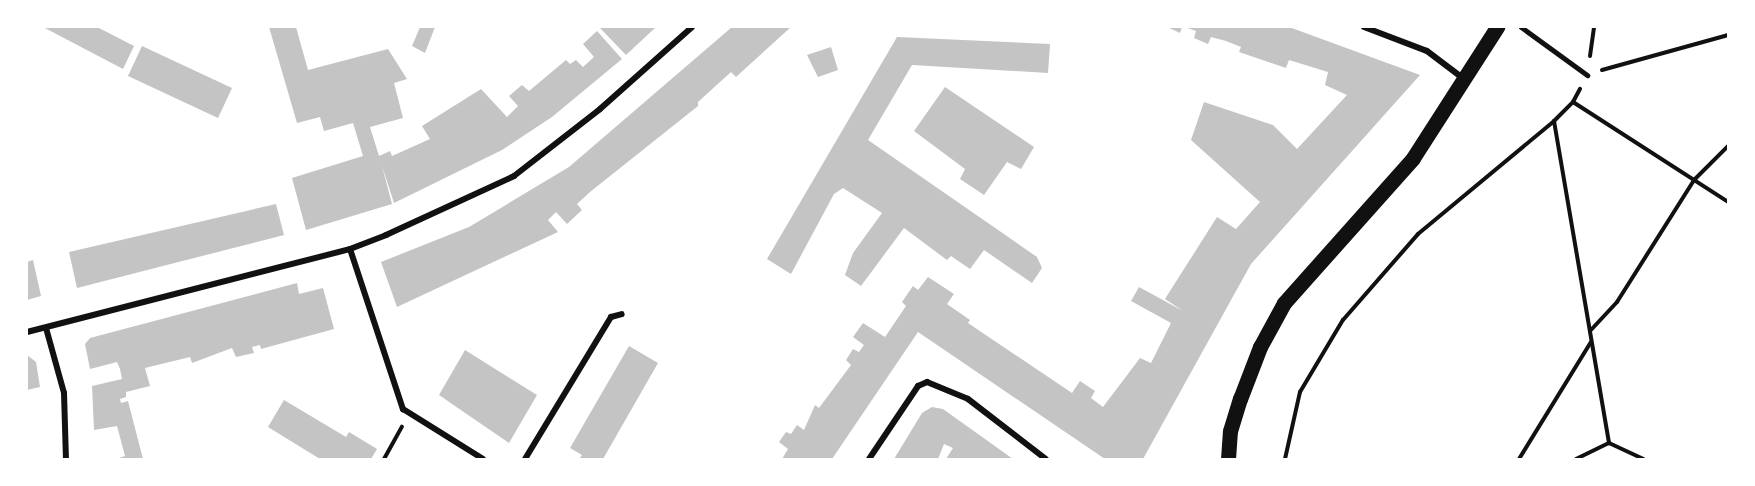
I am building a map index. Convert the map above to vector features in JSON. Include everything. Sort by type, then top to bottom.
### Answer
[{"type":"main road","points":[[1228,459],[1230,431],[1240,399],[1260,347],[1284,303],[1413,158],[1497,27]]},
{"type":"street","points":[[27,332],[350,249],[514,176],[600,109],[692,27]]},
{"type":"street","points":[[1364,27],[1427,51],[1465,80]]},
{"type":"street","points":[[1521,27],[1587,75]]},
{"type":"street","points":[[350,249],[403,409],[483,459]]},
{"type":"street","points":[[525,459],[611,317],[622,314]]},
{"type":"street","points":[[46,328],[64,393],[66,459]]},
{"type":"street","points":[[868,459],[918,386],[927,382],[968,399],[1046,459]]},
{"type":"path","points":[[1285,459],[1300,392],[1343,320],[1418,234],[1554,121],[1573,102],[1587,75],[1594,27]]},
{"type":"path","points":[[1587,75],[1728,35]]},
{"type":"path","points":[[1573,102],[1728,202]]},
{"type":"path","points":[[1554,121],[1609,443]]},
{"type":"path","points":[[1590,331],[1617,302],[1694,180],[1728,146]]},
{"type":"path","points":[[1519,459],[1592,342]]},
{"type":"path","points":[[384,459],[410,414]]},
{"type":"path","points":[[1576,459],[1609,443]]},
{"type":"path","points":[[1609,443],[1644,459]]},
{"type":"building","points":[[43,27],[97,27],[134,46],[123,69]]},
{"type":"building","points":[[269,27],[296,27],[308,70],[388,49],[407,79],[394,83],[403,118],[370,127],[379,156],[390,151],[392,156],[430,139],[422,126],[481,89],[507,117],[518,106],[509,96],[522,85],[529,91],[566,60],[570,64],[576,60],[583,67],[594,57],[583,44],[597,31],[622,59],[552,117],[502,150],[394,203],[382,166],[392,204],[306,230],[292,178],[363,156],[353,123],[324,131],[320,117],[297,123]]},
{"type":"building","points":[[420,27],[435,27],[425,53],[412,46]]},
{"type":"building","points":[[599,27],[656,27],[626,55]]},
{"type":"building","points":[[732,27],[791,27],[736,77],[731,72],[698,102],[698,106],[590,192],[577,204],[582,210],[567,224],[556,212],[548,220],[558,232],[397,307],[381,262],[469,227],[569,167]]},
{"type":"building","points":[[1167,27],[1182,27],[1180,33]]},
{"type":"building","points":[[1185,27],[1289,27],[1420,75],[1251,264],[1143,459],[1105,459],[918,332],[832,459],[782,459],[788,449],[779,442],[786,432],[791,434],[797,425],[804,430],[815,405],[819,408],[851,365],[846,360],[853,349],[859,352],[864,345],[853,337],[863,323],[885,337],[906,306],[902,302],[913,286],[918,290],[928,277],[954,294],[947,304],[970,320],[968,323],[1072,393],[1080,381],[1095,391],[1091,398],[1103,407],[1140,358],[1151,363],[1171,323],[1131,301],[1139,287],[1183,311],[1165,299],[1217,217],[1236,229],[1260,202],[1191,140],[1204,102],[1273,125],[1297,149],[1347,95],[1325,85],[1328,72],[1289,60],[1286,68],[1239,52],[1241,47],[1211,37],[1208,44],[1194,38],[1196,31]]},
{"type":"building","points":[[897,37],[1050,44],[1048,73],[912,65],[868,140],[1037,257],[1042,268],[1032,283],[984,250],[970,269],[951,256],[947,260],[904,228],[861,286],[845,275],[853,253],[882,213],[843,188],[834,194],[791,274],[767,259]]},
{"type":"building","points":[[142,46],[232,88],[218,118],[128,76]]},
{"type":"building","points":[[831,47],[838,70],[818,77],[807,55]]},
{"type":"building","points":[[945,87],[1034,147],[1021,169],[1007,162],[984,195],[960,179],[965,169],[914,131]]},
{"type":"building","points":[[276,204],[284,235],[77,288],[69,252]]},
{"type":"building","points":[[33,260],[41,296],[27,300],[27,262]]},
{"type":"building","points":[[297,283],[299,294],[323,288],[334,329],[261,349],[260,345],[252,347],[254,353],[236,357],[232,348],[192,363],[190,357],[145,368],[150,386],[126,392],[126,397],[120,399],[121,403],[128,401],[143,459],[116,459],[125,456],[117,426],[94,430],[92,386],[122,379],[120,369],[117,362],[90,369],[85,344],[90,338]]},
{"type":"building","points":[[629,346],[658,363],[603,459],[579,459],[582,455],[570,448]]},
{"type":"building","points":[[465,350],[537,395],[509,443],[439,395]]},
{"type":"building","points":[[27,355],[36,362],[40,387],[27,390]]},
{"type":"building","points":[[284,400],[346,437],[349,432],[377,449],[371,459],[320,459],[268,427]]},
{"type":"building","points":[[932,407],[943,409],[1013,459],[946,459],[953,448],[944,444],[938,459],[894,459],[922,413]]}]
